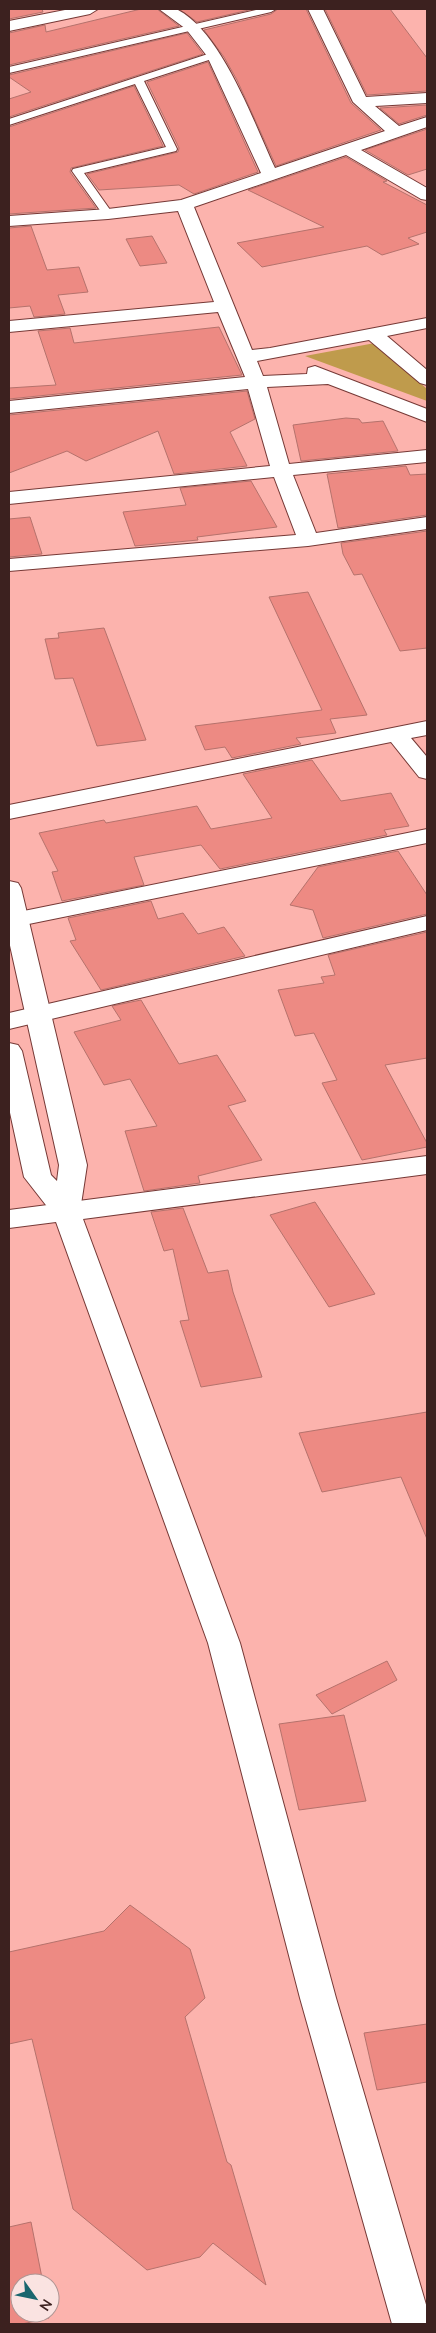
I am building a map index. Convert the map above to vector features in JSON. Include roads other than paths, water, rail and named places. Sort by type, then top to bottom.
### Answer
[{"type":"street","points":[[9,26],[90,9]]},
{"type":"street","points":[[166,9],[191,26],[214,55],[271,177]]},
{"type":"street","points":[[315,9],[361,102],[396,132]]},
{"type":"street","points":[[361,102],[421,98],[427,113]]},
{"type":"street","points":[[9,221],[108,214],[184,205],[271,177],[427,122]]},
{"type":"street","points":[[349,150],[427,195]]},
{"type":"street","points":[[184,205],[256,382],[280,470],[308,540]]},
{"type":"street","points":[[9,327],[225,306]]},
{"type":"street","points":[[246,356],[270,354],[427,323]]},
{"type":"street","points":[[373,334],[424,374]]},
{"type":"street","points":[[270,354],[427,416]]},
{"type":"street","points":[[9,407],[256,382],[330,378]]},
{"type":"street","points":[[9,498],[427,456]]},
{"type":"street","points":[[9,565],[308,540],[427,523]]},
{"type":"street","points":[[9,812],[427,728]]},
{"type":"street","points":[[396,734],[427,772]]},
{"type":"street","points":[[12,920],[427,836]]},
{"type":"street","points":[[9,888],[12,920],[39,1015],[74,1165],[66,1211]]},
{"type":"street","points":[[9,1021],[427,923]]},
{"type":"street","points":[[9,1051],[38,1177],[66,1211],[224,1643],[318,1998],[412,2324]]},
{"type":"street","points":[[9,1219],[427,1165]]},
{"type":"lane","points":[[9,70],[191,26],[271,9]]},
{"type":"lane","points":[[9,122],[214,55]]},
{"type":"lane","points":[[108,214],[77,171],[172,149],[138,79]]}]
